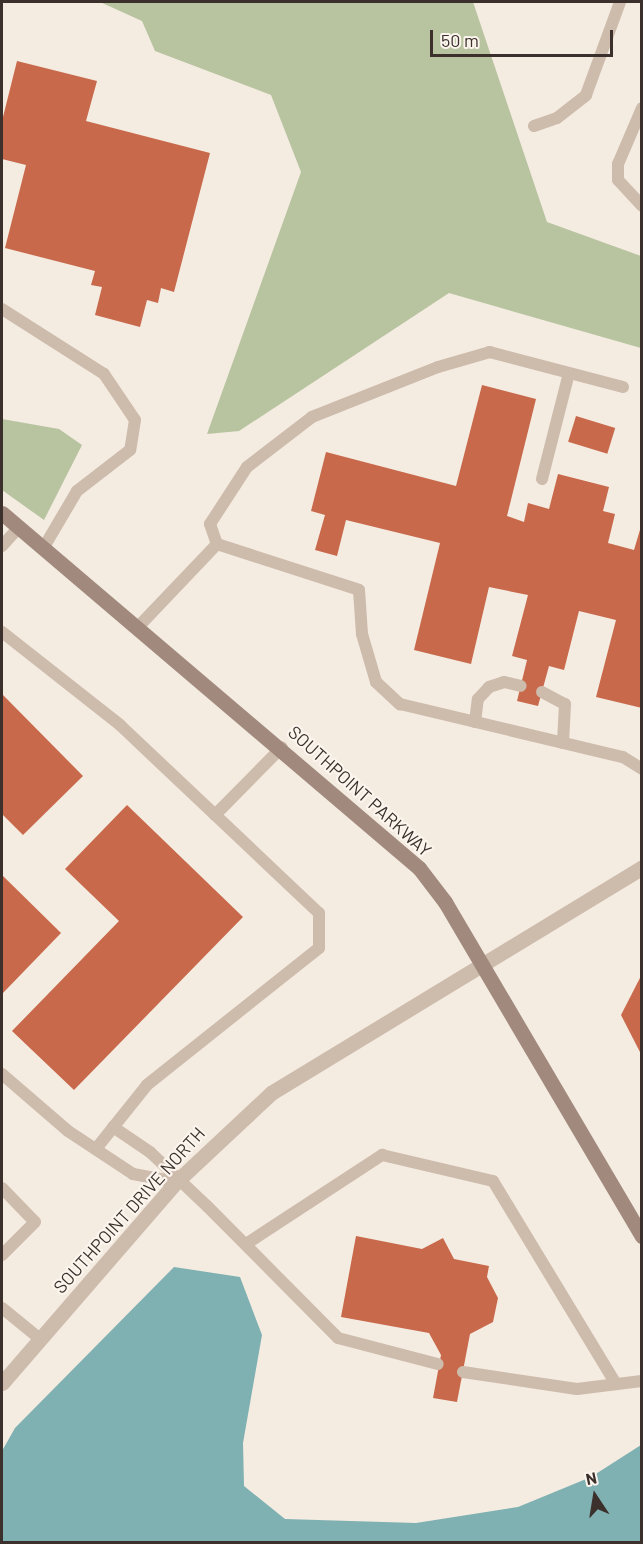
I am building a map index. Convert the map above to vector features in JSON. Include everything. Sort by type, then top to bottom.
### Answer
[{"type":"main road","name":"SOUTHPOINT PARKWAY","points":[[2,513],[282,747],[419,868],[482,964],[642,1236]]},
{"type":"street","name":"SOUTHPOINT DRIVE NORTH","points":[[2,1383],[176,1182],[271,1093],[642,867]]},
{"type":"lane","points":[[534,126],[557,118],[586,95],[620,2]]},
{"type":"lane","points":[[642,108],[618,164],[618,180],[642,206]]},
{"type":"lane","points":[[2,309],[104,374],[135,420],[130,450],[77,491],[44,548]]},
{"type":"lane","points":[[216,544],[210,524],[247,467],[312,417],[438,366],[490,352],[623,387]]},
{"type":"lane","points":[[542,479],[569,373]]},
{"type":"lane","points":[[2,546],[18,527]]},
{"type":"lane","points":[[139,626],[216,544]]},
{"type":"lane","points":[[216,544],[359,590],[362,634],[375,682],[400,704],[623,757],[642,769]]},
{"type":"lane","points":[[2,632],[120,725],[319,913],[319,948],[147,1084],[96,1149]]},
{"type":"lane","points":[[475,722],[478,699],[489,687],[504,682],[521,686]]},
{"type":"lane","points":[[542,692],[565,704],[563,743]]},
{"type":"lane","points":[[215,815],[282,747]]},
{"type":"lane","points":[[2,1074],[96,1149],[133,1174],[176,1182]]},
{"type":"lane","points":[[113,1127],[150,1152],[176,1182],[246,1244],[338,1338],[438,1364]]},
{"type":"lane","points":[[246,1244],[382,1155],[493,1180],[616,1384]]},
{"type":"lane","points":[[2,1188],[35,1222],[2,1256]]},
{"type":"lane","points":[[2,1308],[40,1339]]},
{"type":"lane","points":[[463,1372],[577,1389],[642,1381]]},
{"type":"green space","points":[[100,2],[473,2],[547,222],[641,256],[641,348],[449,293],[239,431],[207,434],[301,172],[271,95],[155,51],[142,21]]},
{"type":"green space","points":[[2,419],[59,429],[82,445],[44,520],[2,490]]},
{"type":"water","points":[[174,1267],[240,1277],[262,1335],[243,1443],[244,1486],[285,1519],[416,1523],[518,1507],[591,1477],[641,1445],[641,1542],[2,1542],[2,1451],[15,1428]]},
{"type":"building","points":[[17,61],[97,81],[86,121],[210,153],[174,292],[161,288],[158,303],[147,300],[140,327],[95,315],[102,287],[91,285],[95,271],[5,248],[26,165],[2,159],[2,121]]},
{"type":"building","points":[[482,385],[536,399],[507,516],[524,522],[528,503],[549,509],[558,474],[609,487],[603,511],[615,514],[608,543],[634,550],[642,523],[642,708],[596,697],[616,620],[579,611],[564,670],[549,666],[538,706],[517,701],[527,660],[512,656],[528,595],[489,587],[471,664],[414,650],[440,543],[346,520],[337,556],[315,550],[325,515],[311,511],[326,452],[456,486]]},
{"type":"building","points":[[576,416],[615,428],[607,454],[568,442]]},
{"type":"building","points":[[2,694],[83,776],[23,835],[2,814]]},
{"type":"building","points":[[127,805],[243,917],[74,1090],[12,1031],[119,921],[65,869]]},
{"type":"building","points":[[2,875],[61,933],[2,994]]},
{"type":"building","points":[[642,974],[642,1056],[621,1015]]},
{"type":"building","points":[[356,1236],[422,1249],[443,1238],[454,1259],[489,1266],[487,1277],[498,1298],[493,1322],[470,1334],[457,1402],[433,1398],[441,1355],[429,1333],[341,1317]]}]
